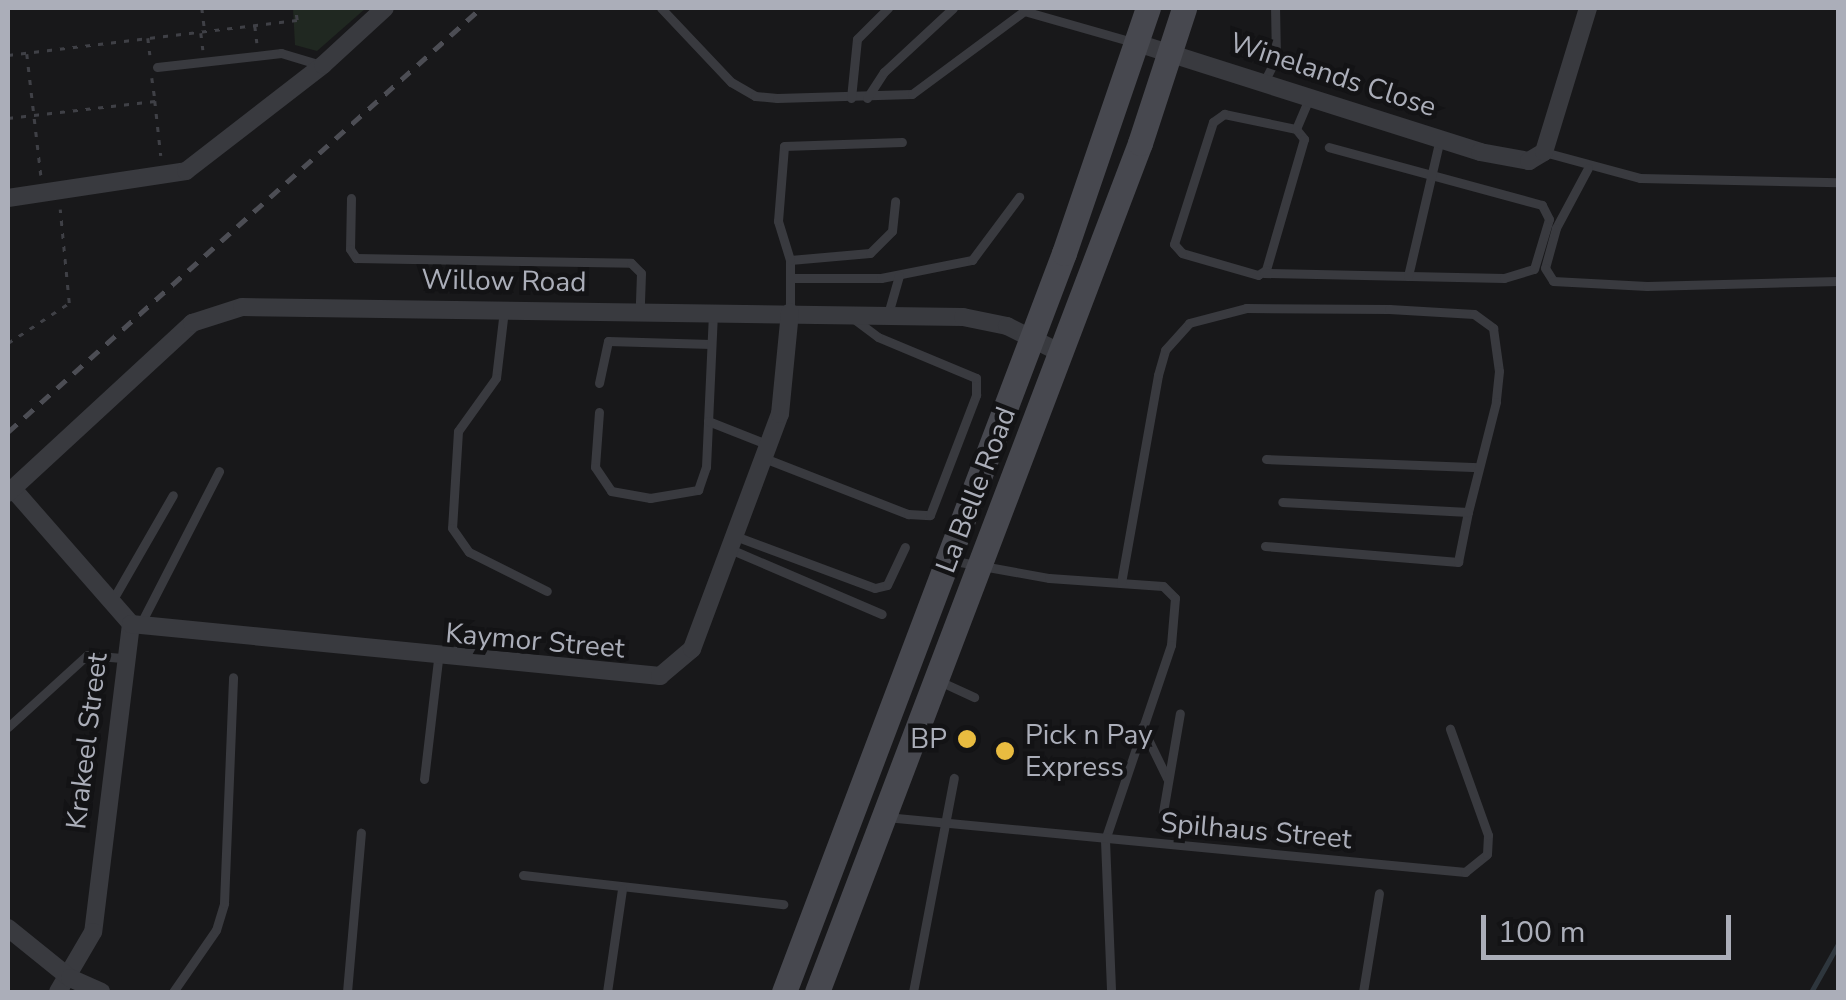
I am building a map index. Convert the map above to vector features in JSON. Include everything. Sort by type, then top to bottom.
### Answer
[{"type":"main road","name":"La Belle Road","points":[[784,992],[1032,336],[1148,8]]},
{"type":"main road","name":"La Belle Road","points":[[817,992],[1061,353],[1184,8]]},
{"type":"street","points":[[8,198],[164,179],[206,161],[323,65],[385,8]]},
{"type":"street","points":[[1544,152],[1588,8]]},
{"type":"street","name":"Winelands Close","points":[[1138,43],[1265,80],[1440,139],[1522,161],[1544,152]]},
{"type":"street","name":"Willow Road","points":[[10,491],[207,315],[242,307],[888,314],[986,320],[1032,336],[1061,353]]},
{"type":"street","name":"Kaymor Street","points":[[135,626],[438,659],[660,676],[692,649],[766,452],[784,396],[790,312]]},
{"type":"street","name":"Krakeel Street","points":[[10,491],[110,605],[135,626],[122,658],[95,923],[64,985]]},
{"type":"street","points":[[8,928],[64,985],[101,992]]},
{"type":"lane","name":"Winelands Close","points":[[661,8],[742,91],[868,98],[922,90],[996,27],[1032,10],[1138,43]]},
{"type":"lane","points":[[850,98],[857,39],[888,8]]},
{"type":"lane","points":[[868,98],[894,60],[953,8]]},
{"type":"lane","points":[[1265,80],[1276,58],[1275,8]]},
{"type":"lane","points":[[157,67],[281,53],[323,65]]},
{"type":"lane","points":[[1296,128],[1310,95]]},
{"type":"lane","points":[[1264,272],[1304,156],[1304,138],[1296,128],[1218,115],[1175,234],[1182,253],[1255,276],[1264,272],[1524,276],[1534,269],[1548,212],[1538,204],[1329,146]]},
{"type":"lane","points":[[1408,276],[1440,139]]},
{"type":"lane","points":[[790,312],[790,260],[778,222],[784,146],[902,142]]},
{"type":"lane","points":[[1544,152],[1588,168],[1640,178],[1838,182]]},
{"type":"lane","points":[[1588,168],[1556,228],[1545,268],[1553,281],[1647,286],[1838,281]]},
{"type":"lane","points":[[792,278],[899,276],[972,260],[1019,196]]},
{"type":"lane","points":[[351,198],[350,249],[356,258],[631,263],[641,273],[640,311]]},
{"type":"lane","points":[[790,260],[870,253],[892,230],[894,201]]},
{"type":"lane","points":[[888,314],[899,276]]},
{"type":"lane","points":[[504,307],[496,378],[458,430],[452,528],[469,552],[547,592]]},
{"type":"lane","points":[[1120,582],[1165,350],[1203,314],[1274,308],[1474,314],[1498,339],[1500,370],[1458,562],[1266,546]]},
{"type":"lane","points":[[599,412],[595,467],[600,482],[611,491],[650,498],[698,490],[708,420],[713,313]]},
{"type":"lane","points":[[708,420],[766,452],[908,514],[930,516],[976,395],[976,378],[878,337],[847,313]]},
{"type":"lane","points":[[598,383],[608,341],[711,344]]},
{"type":"lane","points":[[1266,459],[1479,467]]},
{"type":"lane","points":[[135,626],[219,472]]},
{"type":"lane","points":[[110,605],[173,495]]},
{"type":"lane","points":[[1282,502],[1468,512]]},
{"type":"lane","points":[[733,542],[875,588],[888,585],[904,547]]},
{"type":"lane","points":[[733,542],[882,614]]},
{"type":"lane","points":[[947,559],[978,567],[1169,587],[1178,608],[1105,840],[1114,932],[1110,992]]},
{"type":"lane","points":[[8,727],[87,655],[122,658]]},
{"type":"lane","points":[[424,779],[438,659]]},
{"type":"lane","points":[[173,992],[216,930],[224,903],[233,676]]},
{"type":"lane","points":[[934,680],[965,687],[974,697]]},
{"type":"lane","points":[[1164,812],[1180,713]]},
{"type":"lane","points":[[1142,727],[1168,780]]},
{"type":"lane","name":"Spilhaus Street","points":[[883,816],[1105,840],[1470,870],[1487,854],[1488,834],[1450,729]]},
{"type":"lane","points":[[913,992],[942,823],[954,778]]},
{"type":"lane","points":[[347,992],[361,834]]},
{"type":"lane","points":[[523,874],[622,889],[782,904]]},
{"type":"lane","points":[[607,992],[622,889]]},
{"type":"lane","points":[[1362,992],[1379,893]]},
{"type":"path","points":[[202,8],[204,61]]},
{"type":"path","points":[[8,55],[297,20],[295,8]]},
{"type":"path","points":[[255,25],[259,54]]},
{"type":"path","points":[[8,342],[69,303],[34,115],[27,52]]},
{"type":"path","points":[[8,118],[155,101],[164,179]]},
{"type":"shaded area","points":[[293,8],[366,8],[317,51],[295,45]]},
{"type":"waterway","points":[[1811,992],[1838,944]]},
{"type":"railway","points":[[8,432],[481,8]]},
{"type":"place","name":"BP","points":[[967,739]]},
{"type":"place","name":"Pick n Pay Express","points":[[1005,751]]}]
